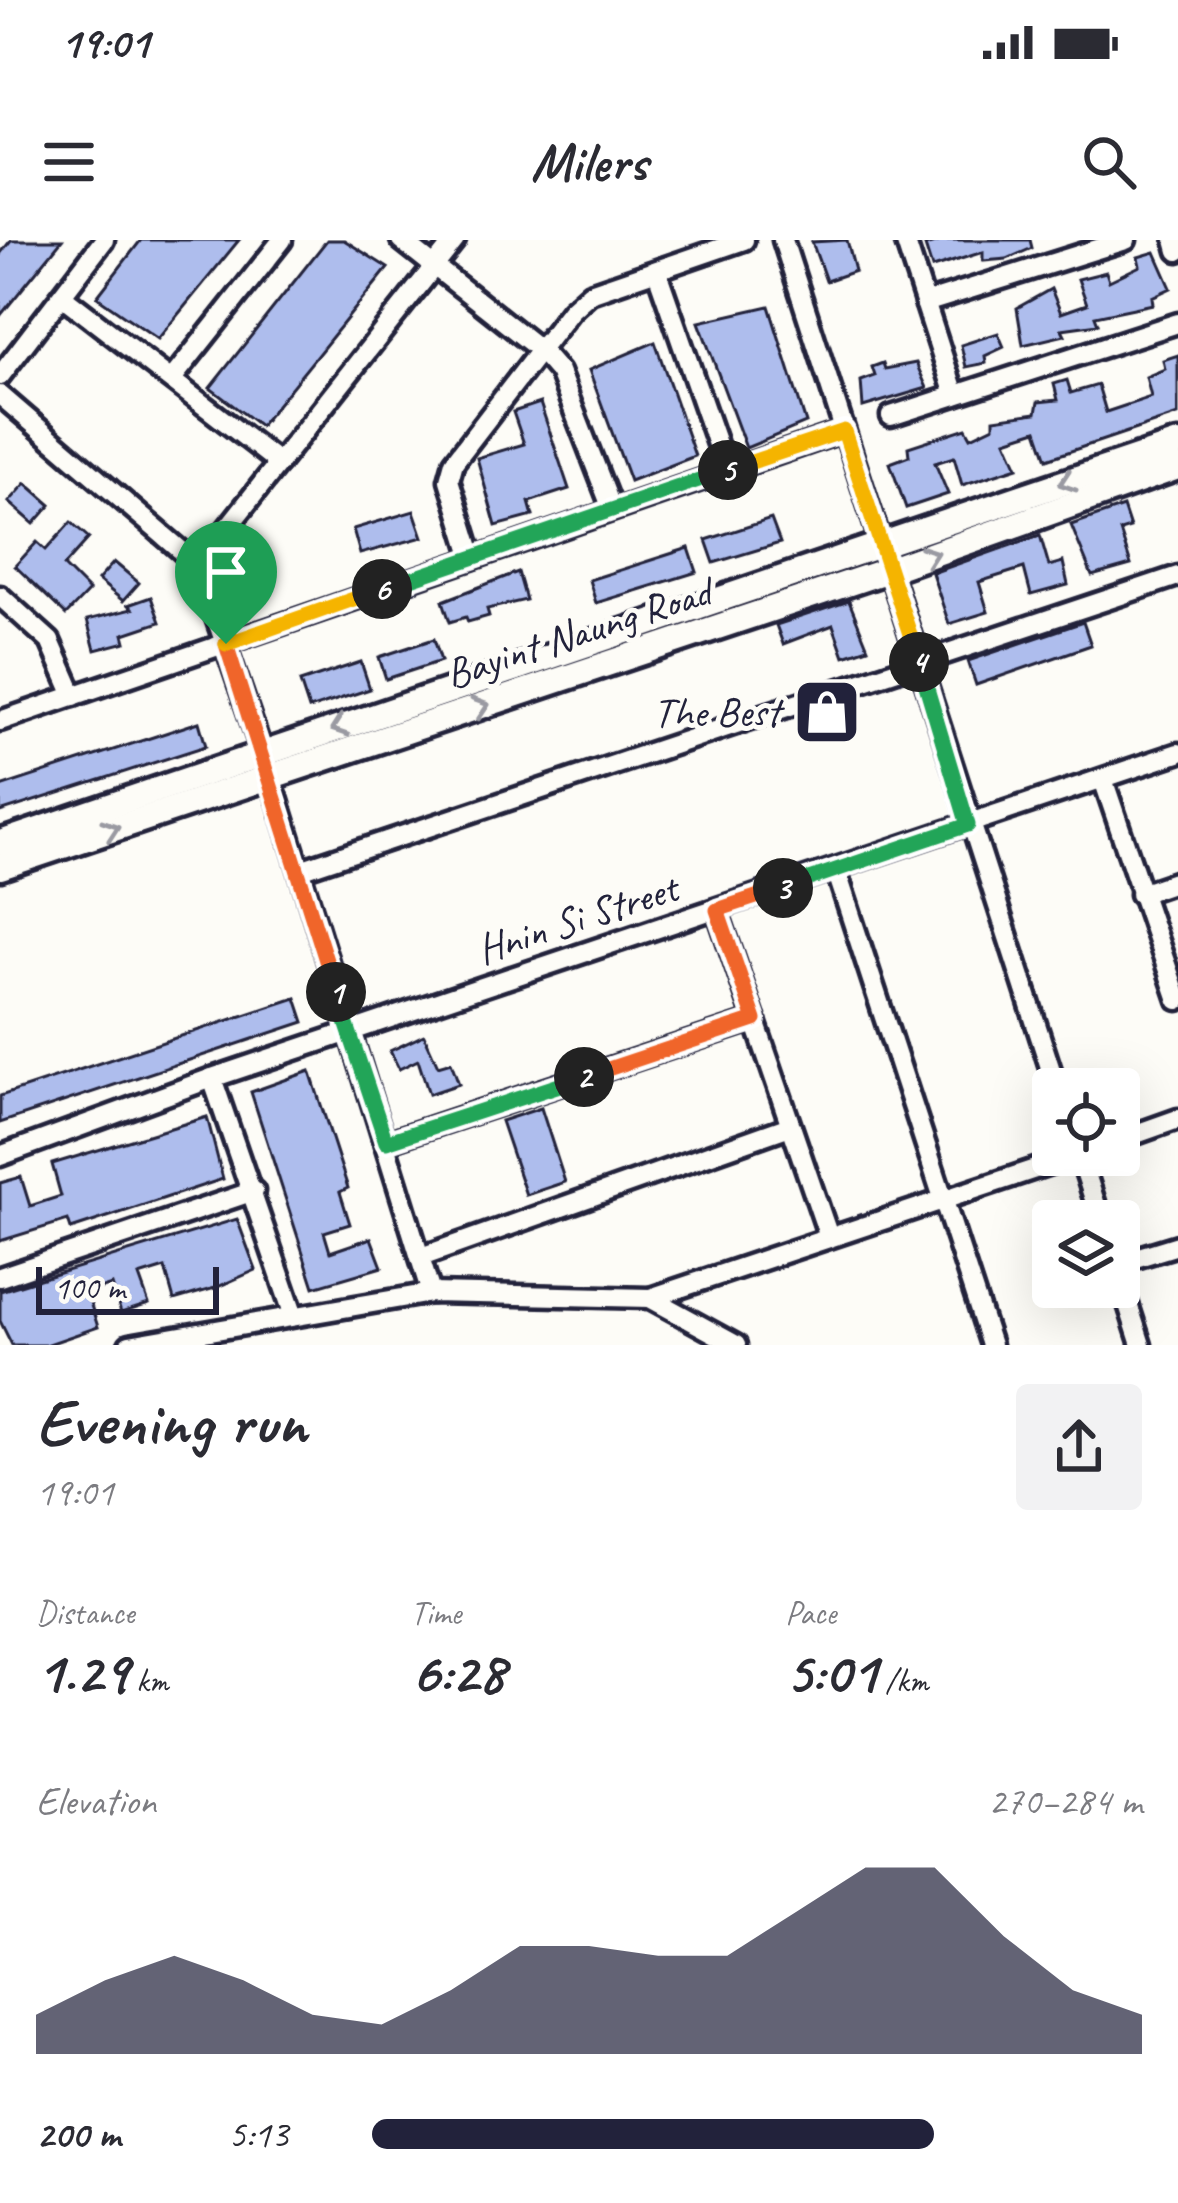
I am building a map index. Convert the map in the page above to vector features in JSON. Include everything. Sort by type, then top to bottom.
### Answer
[{"type":"main road","name":"Bayint Naung Road","points":[[0,867],[607,637],[1178,444]]},
{"type":"main road","name":"Bayint Naung Road","points":[[0,843],[614,663],[1178,467]]},
{"type":"main road","points":[[607,637],[614,663]]},
{"type":"street","points":[[0,376],[104,240]]},
{"type":"street","points":[[172,380],[282,240]]},
{"type":"street","points":[[400,240],[538,349],[560,372],[612,509]]},
{"type":"street","points":[[198,565],[455,240]]},
{"type":"street","points":[[473,557],[449,480],[454,462],[538,349],[590,293],[744,240]]},
{"type":"street","points":[[783,240],[968,825],[1051,1068]]},
{"type":"street","points":[[905,240],[955,395]]},
{"type":"street","points":[[1050,240],[1057,260]]},
{"type":"street","points":[[925,303],[1126,240]]},
{"type":"street","points":[[1175,240],[1178,250]]},
{"type":"street","points":[[657,272],[726,470]]},
{"type":"street","points":[[62,296],[279,463]]},
{"type":"street","points":[[891,416],[1178,323]]},
{"type":"street","points":[[0,395],[198,565],[300,870],[431,1293]]},
{"type":"street","points":[[0,721],[844,431]]},
{"type":"street","points":[[300,870],[1178,576]]},
{"type":"street","points":[[0,596],[50,641],[74,696]]},
{"type":"street","name":"Hnin Si Street","points":[[0,1156],[212,1078],[1178,753]]},
{"type":"street","points":[[1103,779],[1178,998]]},
{"type":"street","points":[[836,870],[991,1345]]},
{"type":"street","points":[[1140,894],[1178,880]]},
{"type":"street","points":[[717,910],[829,1237]]},
{"type":"street","points":[[386,1142],[755,1020]]},
{"type":"street","points":[[212,1078],[293,1313]]},
{"type":"street","points":[[1140,1133],[1178,1119]]},
{"type":"street","points":[[421,1257],[790,1126]]},
{"type":"street","points":[[129,1345],[293,1313],[431,1293],[650,1298],[1032,1170]]},
{"type":"street","points":[[0,1277],[254,1191]]},
{"type":"street","points":[[1140,1257],[1178,1245]]},
{"type":"street","points":[[650,1298],[736,1345]]},
{"type":"street","points":[[1129,1308],[1141,1345]]},
{"type":"building","points":[[11,240],[62,240],[0,316],[0,254]]},
{"type":"building","points":[[141,240],[239,240],[158,339],[97,297]]},
{"type":"building","points":[[327,240],[344,240],[388,268],[260,426],[210,388]]},
{"type":"building","points":[[847,240],[855,271],[826,281],[812,242]]},
{"type":"building","points":[[944,240],[1030,240],[1032,248],[1007,259],[983,261],[983,252],[932,268],[925,246]]},
{"type":"building","points":[[1155,252],[1171,288],[1152,297],[1153,304],[1095,316],[1098,324],[1062,329],[1065,335],[1023,345],[1017,308],[1051,289],[1061,313],[1087,304],[1078,279],[1106,272],[1109,281],[1140,266],[1138,257]]},
{"type":"building","points":[[769,306],[806,423],[746,448],[699,322]]},
{"type":"building","points":[[998,333],[1004,347],[985,356],[986,363],[966,367],[961,345]]},
{"type":"building","points":[[655,342],[695,456],[630,481],[589,370]]},
{"type":"building","points":[[1178,355],[1178,415],[1047,459],[1037,430],[1006,440],[1018,467],[962,485],[954,457],[935,463],[948,494],[906,508],[890,463],[909,456],[908,447],[966,428],[971,437],[994,426],[994,419],[1036,413],[1038,402],[1058,400],[1054,384],[1067,380],[1071,393],[1098,385],[1106,412],[1151,397],[1146,377],[1165,369],[1163,360]]},
{"type":"building","points":[[883,363],[885,369],[916,363],[927,388],[863,407],[861,381],[875,376],[872,367]]},
{"type":"building","points":[[540,403],[569,489],[529,502],[533,516],[496,526],[477,458],[524,444],[513,412]]},
{"type":"building","points":[[26,483],[51,505],[34,524],[9,502]]},
{"type":"building","points":[[1123,507],[1130,528],[1120,531],[1131,565],[1092,576],[1071,525]]},
{"type":"building","points":[[414,511],[423,537],[360,554],[353,529]]},
{"type":"building","points":[[771,519],[780,543],[714,563],[706,540]]},
{"type":"building","points":[[71,522],[89,538],[64,566],[89,591],[66,615],[15,566],[37,542],[46,550]]},
{"type":"building","points":[[1040,535],[1049,566],[1063,562],[1068,585],[1031,595],[1024,568],[979,582],[988,612],[949,624],[932,573]]},
{"type":"building","points":[[689,548],[697,572],[596,603],[589,580]]},
{"type":"building","points":[[114,562],[139,583],[123,601],[98,580]]},
{"type":"building","points":[[518,572],[526,600],[487,609],[489,616],[450,622],[443,601]]},
{"type":"building","points":[[151,597],[160,622],[124,634],[126,642],[95,650],[87,620],[132,609],[128,605]]},
{"type":"building","points":[[849,601],[868,648],[844,656],[833,625],[783,644],[776,625]]},
{"type":"building","points":[[1083,622],[1091,645],[976,685],[968,661]]},
{"type":"building","points":[[434,639],[441,661],[386,679],[379,657]]},
{"type":"building","points":[[361,662],[370,689],[309,709],[300,682]]},
{"type":"building","points":[[199,722],[206,746],[0,812],[0,787]]},
{"type":"building","points":[[296,998],[304,1022],[0,1123],[0,1096]]},
{"type":"building","points":[[424,1035],[438,1066],[451,1062],[459,1084],[429,1094],[418,1060],[399,1069],[390,1051]]},
{"type":"building","points":[[310,1071],[348,1188],[340,1192],[350,1224],[324,1232],[330,1252],[371,1238],[382,1267],[314,1287],[251,1092]]},
{"type":"building","points":[[541,1108],[565,1182],[526,1195],[501,1121]]},
{"type":"building","points":[[207,1117],[223,1179],[71,1229],[68,1220],[0,1241],[0,1183],[21,1177],[30,1206],[61,1196],[52,1164]]},
{"type":"building","points":[[237,1219],[256,1270],[215,1288],[174,1300],[165,1268],[139,1276],[149,1304],[121,1313],[112,1285],[87,1293],[98,1327],[46,1345],[12,1345],[0,1321],[0,1291]]},
{"type":"place","name":"The Best","points":[[827,712]]},
{"type":"route","points":[[844,431],[968,825],[717,910],[755,1020],[386,1142],[226,644],[844,431]]}]
